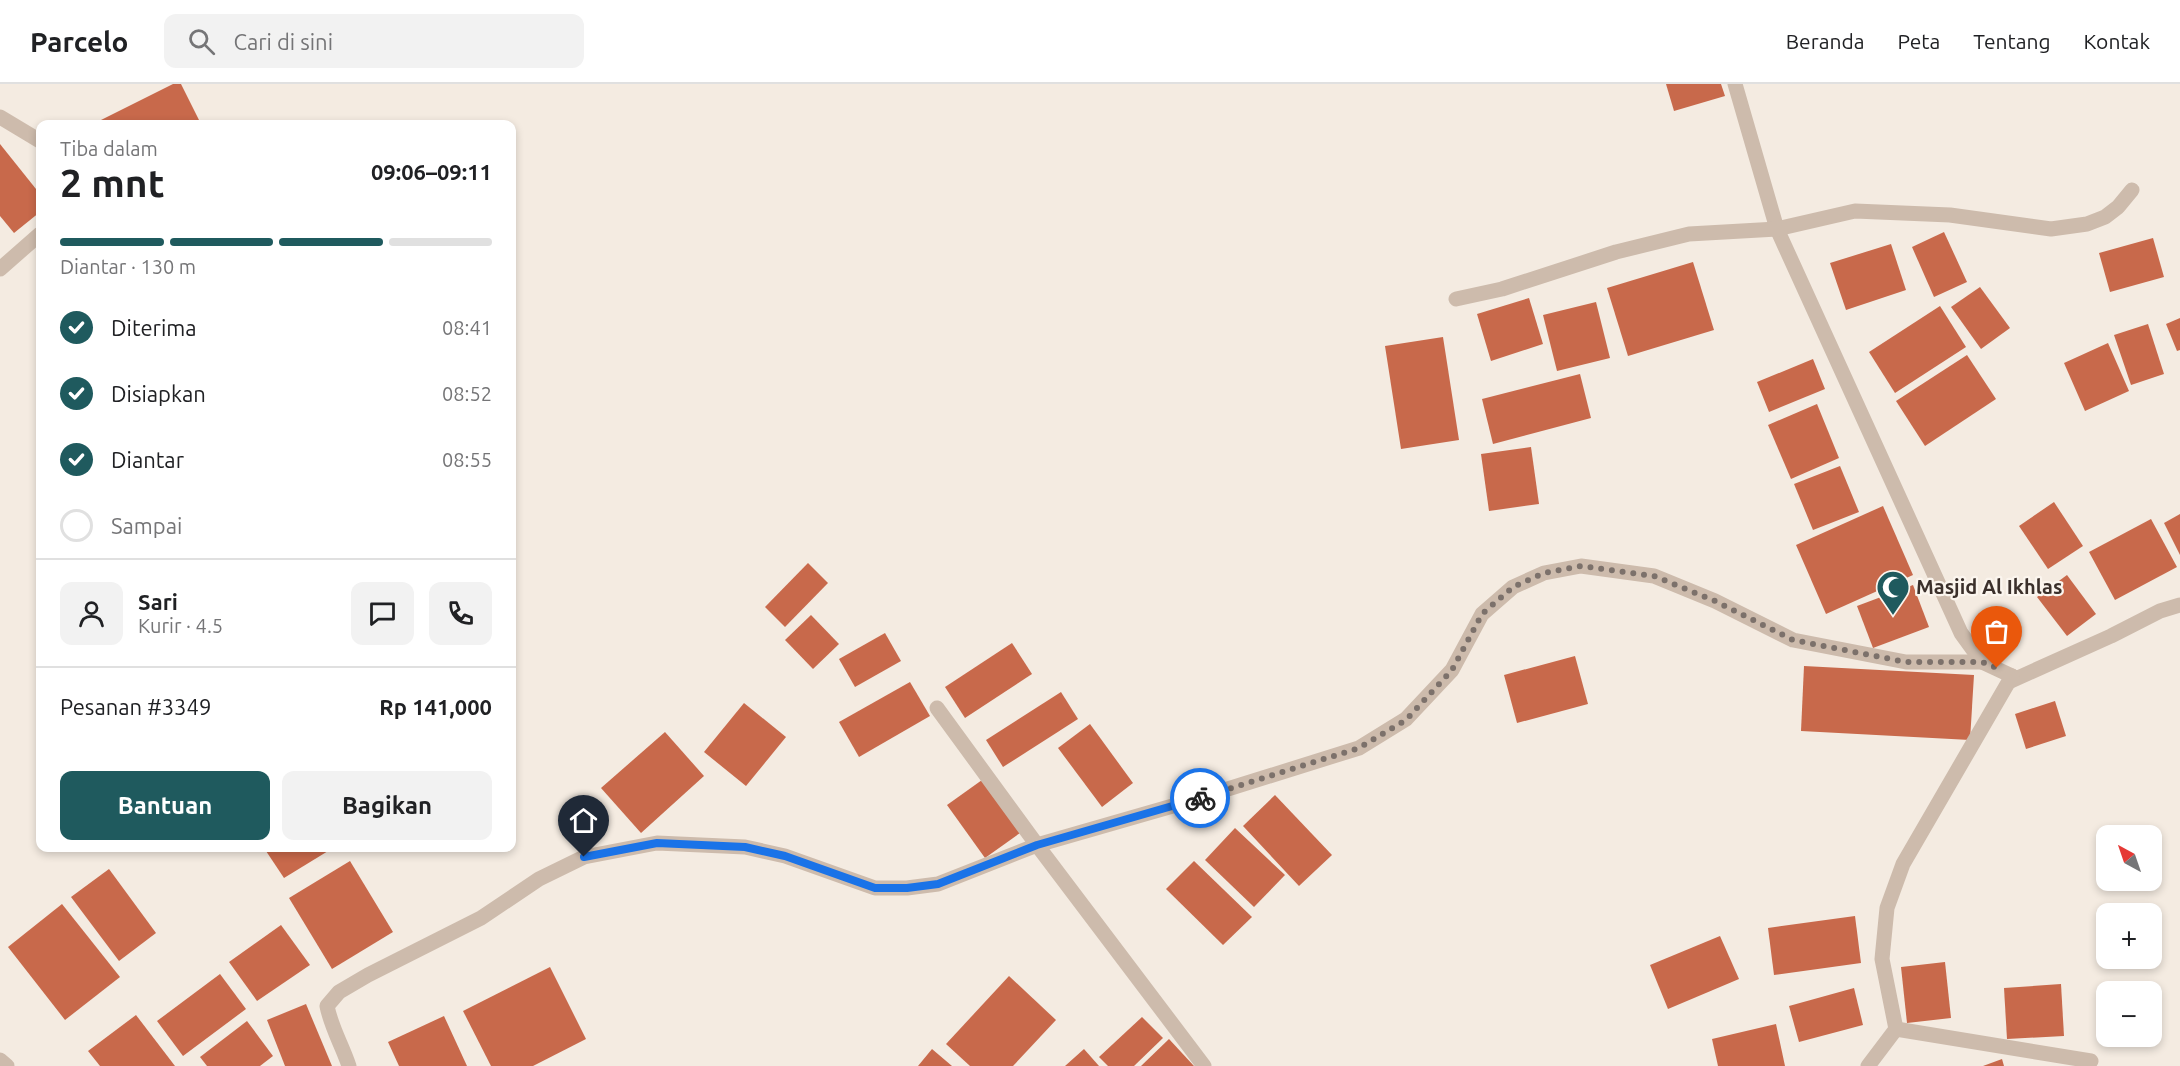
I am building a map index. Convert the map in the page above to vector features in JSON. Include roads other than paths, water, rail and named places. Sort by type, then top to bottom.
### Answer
[{"type":"street","points":[[1735,84],[1777,229],[1961,633],[1982,662]]},
{"type":"street","points":[[0,117],[36,139]]},
{"type":"street","points":[[1456,299],[1502,289],[1616,252],[1689,234],[1777,229],[1855,211],[1950,215],[2051,229],[2086,225],[2105,217],[2118,207],[2132,190]]},
{"type":"street","points":[[0,269],[36,238]]},
{"type":"street","points":[[349,1066],[330,1022],[327,1006],[339,992],[481,918],[539,879],[584,857],[657,843],[745,847],[785,856],[875,888],[907,888],[938,884],[1037,845],[1183,803],[1359,748],[1406,720],[1452,670],[1482,614],[1513,587],[1544,573],[1581,566],[1654,576],[1715,601],[1793,640],[1906,662],[1982,662],[2012,676]]},
{"type":"street","points":[[2012,676],[2011,681],[2160,611],[2180,605]]},
{"type":"street","points":[[1868,1066],[1896,1029],[1882,959],[1887,908],[1903,864],[2012,676]]},
{"type":"street","points":[[938,708],[1037,845],[1204,1066]]},
{"type":"street","points":[[1896,1029],[2091,1061]]},
{"type":"street","points":[[0,1060],[7,1066]]},
{"type":"place","name":"Masjid Al Ikhlas","points":[[1893,616]]}]
